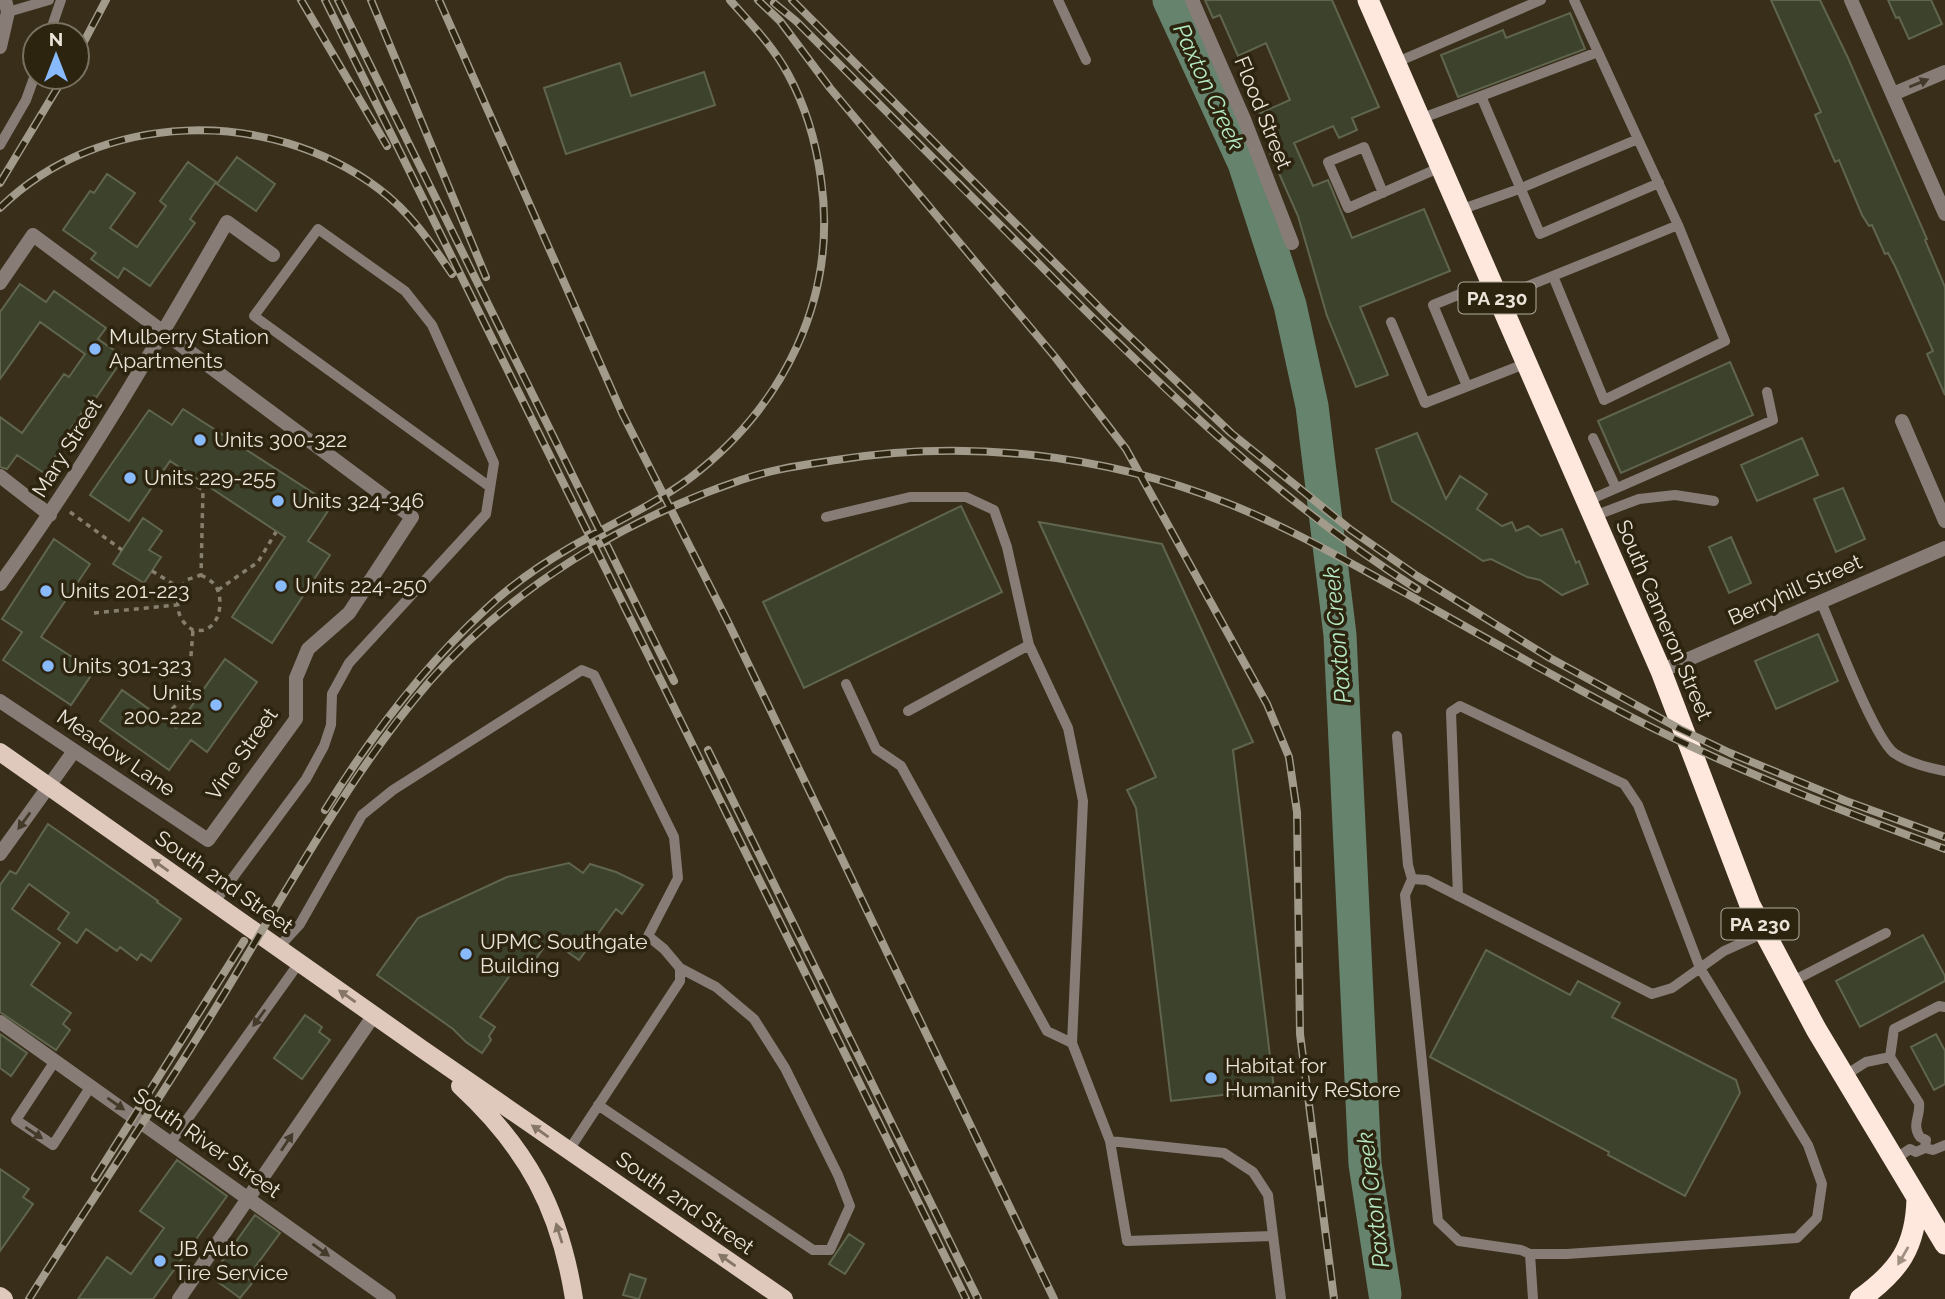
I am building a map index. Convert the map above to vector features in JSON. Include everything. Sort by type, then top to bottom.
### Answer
[{"type":"highway","name":"South Cameron Street","points":[[1368,0],[1661,671],[1750,905],[1844,1076],[1902,1154],[1917,1198],[1945,1244]]},
{"type":"highway","points":[[1860,1299],[1892,1273],[1904,1256],[1917,1221],[1917,1198]]},
{"type":"main road","name":"South 2nd Street","points":[[0,752],[422,1049],[784,1299]]},
{"type":"main road","name":"South 2nd Street","points":[[422,1049],[485,1111],[535,1177],[554,1216],[574,1299]]},
{"type":"main road","points":[[756,1280],[760,1299]]},
{"type":"street","name":"Flood Street","points":[[1192,0],[1244,119],[1292,243]]},
{"type":"street","points":[[1851,0],[1944,211]]},
{"type":"street","points":[[0,47],[6,5]]},
{"type":"street","points":[[1893,94],[1945,72]]},
{"type":"street","name":"Mary Street","points":[[0,583],[54,509],[228,222],[273,255]]},
{"type":"street","points":[[0,283],[33,235],[163,333]]},
{"type":"street","name":"Vine Street","points":[[163,333],[412,517],[349,613],[308,649],[296,678],[296,719],[208,840]]},
{"type":"street","points":[[1902,421],[1945,521]]},
{"type":"street","points":[[0,476],[54,509]]},
{"type":"street","name":"Berryhill Street","points":[[1661,671],[1945,548]]},
{"type":"street","name":"Meadow Lane","points":[[0,701],[208,840]]},
{"type":"street","points":[[0,855],[74,751]]},
{"type":"street","points":[[179,1299],[374,1015]]},
{"type":"street","name":"South River Street","points":[[0,1022],[389,1299]]},
{"type":"lane","points":[[6,5],[49,0]]},
{"type":"lane","points":[[54,21],[61,0]]},
{"type":"lane","points":[[1058,0],[1086,60]]},
{"type":"lane","points":[[1395,63],[1541,0]]},
{"type":"lane","points":[[1553,276],[1604,400],[1726,341],[1678,225],[1574,0]]},
{"type":"lane","points":[[1420,119],[1598,52]]},
{"type":"lane","points":[[0,145],[29,91]]},
{"type":"lane","points":[[1481,96],[1540,234],[1658,183]]},
{"type":"lane","points":[[1460,210],[1520,189],[1638,139]]},
{"type":"lane","points":[[1382,193],[1364,147],[1328,162],[1348,208],[1441,167]]},
{"type":"lane","points":[[1467,386],[1433,305],[1553,276],[1678,225]]},
{"type":"lane","points":[[214,903],[306,779],[324,746],[331,725],[332,694],[349,663],[486,514],[494,463],[432,325],[405,291],[318,229],[254,316],[490,487]]},
{"type":"lane","points":[[1391,323],[1425,403],[1527,363]]},
{"type":"lane","points":[[1590,509],[1616,488],[1773,420],[1768,392]]},
{"type":"lane","points":[[1593,438],[1616,488]]},
{"type":"lane","points":[[1590,509],[1675,495],[1714,500]]},
{"type":"lane","points":[[826,517],[909,497],[966,497],[994,510],[1007,547],[1028,645],[1068,729],[1083,801],[1072,1043],[1110,1141],[1127,1241],[1272,1236]]},
{"type":"lane","points":[[1821,601],[1868,709],[1888,747],[1904,758],[1945,771]]},
{"type":"lane","points":[[908,711],[1028,645]]},
{"type":"lane","points":[[278,948],[300,924],[362,816],[393,790],[582,670],[594,675],[674,837],[678,878],[648,936],[664,949],[680,968],[716,987],[754,1019],[785,1068],[838,1175],[850,1206],[830,1250],[814,1250],[598,1105]]},
{"type":"lane","points":[[845,684],[876,749],[901,766],[1047,1031],[1072,1043]]},
{"type":"lane","points":[[1397,736],[1408,865],[1412,879],[1405,895],[1437,1222],[1459,1241],[1530,1254],[1567,1254],[1797,1238],[1817,1218],[1822,1184],[1808,1145],[1700,968],[1638,806],[1624,784],[1460,706],[1451,712],[1458,896]]},
{"type":"lane","points":[[1412,879],[1427,880],[1652,994],[1672,988],[1724,951],[1765,932]]},
{"type":"lane","points":[[1791,982],[1886,933]]},
{"type":"lane","points":[[171,1142],[299,963]]},
{"type":"lane","points":[[569,1150],[680,981],[680,968]]},
{"type":"lane","points":[[1925,1148],[1926,1140],[1920,1137],[1915,1127],[1919,1103],[1889,1057],[1894,1029],[1939,1006],[1945,1007]]},
{"type":"lane","points":[[1844,1076],[1866,1062],[1889,1057]]},
{"type":"lane","points":[[55,1061],[16,1120],[52,1145],[92,1086]]},
{"type":"lane","points":[[1902,1154],[1911,1142],[1920,1137]]},
{"type":"lane","points":[[1110,1141],[1224,1153],[1253,1172],[1268,1195],[1280,1299]]},
{"type":"lane","points":[[1902,1154],[1925,1148],[1933,1150],[1945,1145]]},
{"type":"lane","points":[[1530,1254],[1533,1299]]},
{"type":"path","points":[[172,470],[203,490],[201,575]]},
{"type":"path","points":[[54,509],[122,550]]},
{"type":"path","points":[[218,590],[258,562],[276,532]]},
{"type":"path","points":[[152,571],[180,589]]},
{"type":"path","points":[[201,575],[214,583],[218,590],[220,607],[213,624],[206,630],[193,630],[181,620],[177,605],[180,589],[186,580],[201,575]]},
{"type":"path","points":[[94,613],[177,605]]},
{"type":"path","points":[[172,709],[188,694],[193,630]]},
{"type":"building","points":[[1205,0],[1332,0],[1379,107],[1352,118],[1357,130],[1339,138],[1333,126],[1294,143],[1313,186],[1328,180],[1352,238],[1424,209],[1450,271],[1360,307],[1388,375],[1356,387],[1327,316],[1298,216],[1270,153],[1274,151],[1258,114],[1290,100],[1266,43],[1238,56],[1220,15],[1213,18]]},
{"type":"building","points":[[1771,0],[1820,0],[1848,58],[1927,239],[1925,240],[1945,287],[1945,395],[1927,354],[1933,351],[1895,266],[1888,253],[1885,254],[1872,225],[1869,226],[1862,215],[1839,160],[1835,162],[1815,115],[1821,112]]},
{"type":"building","points":[[1888,0],[1931,0],[1942,24],[1909,39]]},
{"type":"building","points":[[1570,13],[1585,49],[1458,97],[1441,55],[1503,30],[1506,38]]},
{"type":"building","points":[[620,63],[631,96],[704,72],[715,105],[566,154],[544,88]]},
{"type":"building","points":[[237,157],[275,184],[256,211],[217,184]]},
{"type":"building","name":"Mulberry Station Apartments","points":[[188,162],[216,182],[190,219],[195,223],[150,286],[124,268],[118,278],[91,259],[96,253],[63,230],[90,191],[94,193],[107,174],[135,193],[110,228],[137,247],[166,206],[160,201]]},
{"type":"building","name":"Mulberry Station Apartments","points":[[20,284],[46,302],[54,291],[106,328],[98,339],[124,357],[69,431],[72,433],[44,473],[17,455],[7,469],[0,467],[0,417],[22,433],[64,374],[69,377],[85,354],[40,322],[0,379],[0,312]]},
{"type":"building","points":[[1730,362],[1753,415],[1621,473],[1598,421]]},
{"type":"building","points":[[183,409],[332,505],[308,541],[330,555],[272,643],[232,617],[285,537],[170,461],[129,521],[90,495],[149,410],[172,425]]},
{"type":"building","points":[[1417,433],[1446,499],[1460,476],[1487,494],[1477,509],[1502,526],[1512,522],[1516,531],[1528,526],[1541,536],[1562,529],[1588,584],[1562,595],[1540,580],[1527,577],[1491,559],[1483,561],[1392,501],[1376,449]]},
{"type":"building","points":[[1802,438],[1818,475],[1757,501],[1741,465]]},
{"type":"building","points":[[1843,488],[1865,539],[1836,552],[1814,499]]},
{"type":"building","points":[[961,506],[1002,592],[804,688],[763,602]]},
{"type":"building","points":[[143,518],[162,531],[149,550],[161,557],[144,583],[113,564]]},
{"type":"building","points":[[1039,522],[1162,544],[1253,742],[1233,750],[1274,1089],[1171,1101],[1136,808],[1127,790],[1156,777]]},
{"type":"building","points":[[1731,537],[1751,583],[1729,593],[1709,547]]},
{"type":"building","points":[[54,539],[90,564],[41,637],[94,671],[71,705],[3,660],[22,632],[2,619]]},
{"type":"building","points":[[1818,634],[1838,681],[1776,709],[1755,661]]},
{"type":"building","points":[[225,659],[257,682],[207,752],[191,740],[169,770],[100,721],[122,690],[176,728]]},
{"type":"building","points":[[48,824],[181,919],[151,961],[141,954],[137,960],[120,947],[117,951],[86,929],[77,943],[58,929],[69,913],[29,884],[12,909],[60,943],[31,985],[71,1013],[63,1024],[70,1030],[56,1050],[0,1012],[0,885],[10,871],[16,874]]},
{"type":"building","name":"UPMC Southgate Building","points":[[569,863],[583,873],[590,864],[616,872],[643,885],[622,914],[616,909],[579,960],[552,941],[545,946],[525,974],[516,967],[480,1017],[495,1027],[489,1036],[491,1040],[482,1053],[377,975],[418,918],[507,877]]},
{"type":"building","points":[[1923,935],[1945,976],[1945,981],[1860,1027],[1836,981]]},
{"type":"building","points":[[1486,950],[1570,995],[1578,981],[1620,1003],[1612,1017],[1736,1080],[1740,1093],[1685,1196],[1608,1155],[1609,1152],[1430,1057]]},
{"type":"building","points":[[305,1015],[322,1027],[319,1032],[330,1040],[302,1079],[274,1058]]},
{"type":"building","points":[[0,1034],[27,1053],[11,1076],[0,1068]]},
{"type":"building","points":[[1936,1034],[1945,1051],[1945,1084],[1934,1090],[1911,1047]]},
{"type":"building","points":[[177,1160],[227,1196],[153,1299],[78,1299],[107,1257],[131,1274],[164,1228],[140,1211]]},
{"type":"building","points":[[0,1169],[29,1189],[23,1197],[33,1204],[0,1251]]},
{"type":"building","points":[[255,1215],[280,1233],[247,1278],[253,1282],[240,1298],[214,1279],[221,1270],[218,1267]]},
{"type":"building","points":[[849,1234],[864,1244],[845,1274],[829,1264]]},
{"type":"building","points":[[630,1274],[646,1279],[639,1299],[623,1295]]},
{"type":"waterway","name":"Paxton Creek","points":[[1169,0],[1244,163],[1290,305],[1312,406],[1340,635],[1365,1164],[1385,1294]]},
{"type":"railway","points":[[91,28],[106,0]]},
{"type":"railway","points":[[301,0],[387,146]]},
{"type":"railway","points":[[325,0],[966,1299]]},
{"type":"railway","points":[[338,0],[674,681]]},
{"type":"railway","points":[[371,0],[486,277]]},
{"type":"railway","points":[[439,0],[622,413],[729,624],[1054,1299]]},
{"type":"railway","points":[[325,810],[361,756],[419,679],[486,609],[538,568],[690,478],[753,418],[777,383],[797,346],[812,307],[821,266],[824,223],[816,152],[805,112],[788,74],[769,45],[730,0]]},
{"type":"railway","points":[[758,0],[780,21],[830,88],[1055,357],[1126,449],[1267,704],[1289,757],[1297,812],[1300,1034],[1334,1299]]},
{"type":"railway","points":[[792,0],[1112,320],[1231,433],[1351,530],[1417,576],[1550,658],[1680,729],[1730,753],[1846,801],[1945,837]]},
{"type":"railway","points":[[774,3],[796,21],[1128,353],[1219,438],[1315,517],[1417,589]]},
{"type":"railway","points":[[0,183],[56,91]]},
{"type":"railway","points":[[0,208],[40,176],[86,152],[135,137],[186,131],[237,133],[287,143],[335,162],[379,189],[410,218],[452,274]]},
{"type":"railway","points":[[29,1299],[195,1041],[344,797],[371,757],[430,681],[462,647],[497,616],[572,560],[654,515],[697,496],[776,470],[885,454],[985,451],[1084,462],[1180,486],[1272,522],[1671,737],[1787,788],[1945,849]]},
{"type":"railway","points":[[708,750],[978,1299]]},
{"type":"railway","points":[[95,1178],[244,941]]},
{"type":"place","name":"Mulberry Station Apartments","points":[[95,349]]},
{"type":"place","name":"Units 300-322","points":[[200,440]]},
{"type":"place","name":"Units 229-255","points":[[130,478]]},
{"type":"place","name":"Units 324-346","points":[[278,501]]},
{"type":"place","name":"Units 224-250","points":[[281,586]]},
{"type":"place","name":"Units 201-223","points":[[46,591]]},
{"type":"place","name":"Units 301-323","points":[[48,666]]},
{"type":"place","name":"Units 200-222","points":[[216,705]]},
{"type":"place","name":"UPMC Southgate Building","points":[[466,954]]},
{"type":"place","name":"Habitat for Humanity ReStore","points":[[1211,1078]]},
{"type":"place","name":"JB Auto Tire Service","points":[[160,1261]]}]
